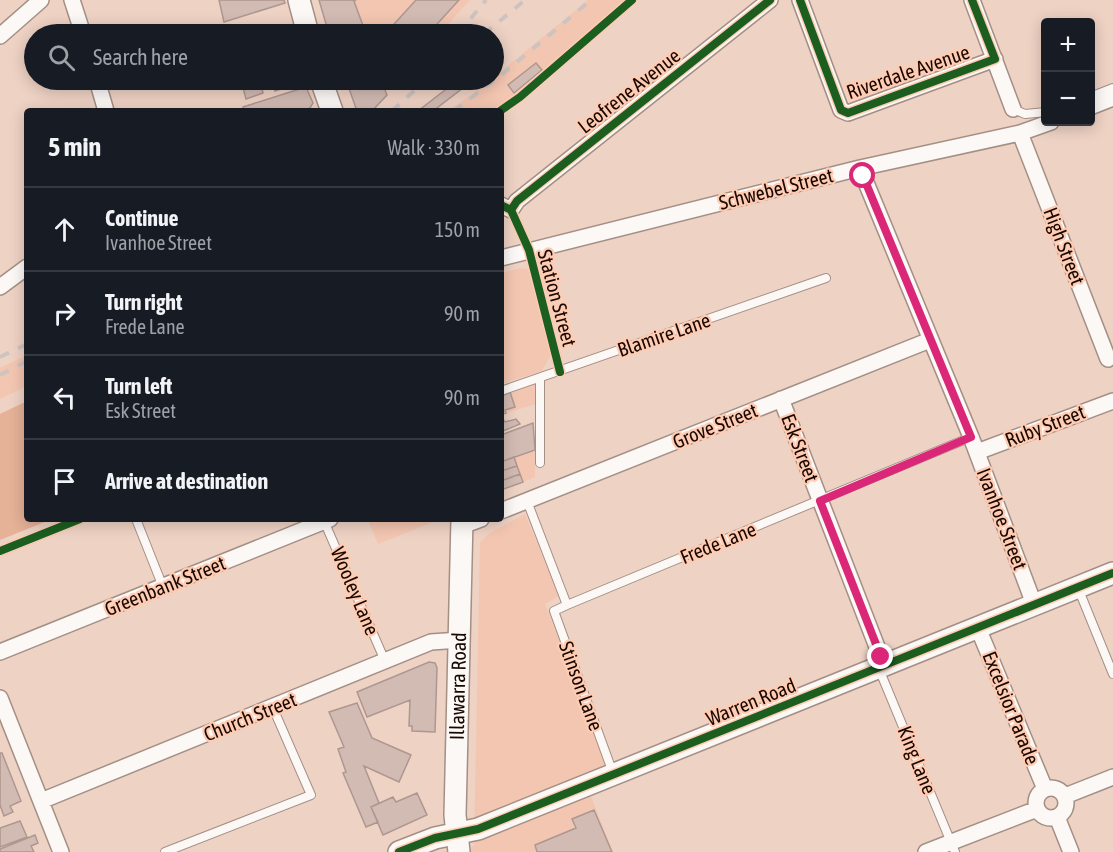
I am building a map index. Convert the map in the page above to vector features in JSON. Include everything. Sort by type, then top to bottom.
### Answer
[{"type":"street","points":[[0,36],[41,0]]},
{"type":"street","points":[[72,0],[80,24]]},
{"type":"street","points":[[299,0],[306,24]]},
{"type":"street","name":"Leofrene Avenue","points":[[506,207],[517,201],[770,0]]},
{"type":"street","name":"Riverdale Avenue","points":[[800,0],[841,110],[848,113],[994,59]]},
{"type":"street","points":[[972,0],[1012,109]]},
{"type":"street","points":[[100,90],[105,108]]},
{"type":"street","points":[[325,90],[331,108]]},
{"type":"street","points":[[1095,105],[1113,98]]},
{"type":"street","name":"Schwebel Street","points":[[504,257],[860,168],[1020,133],[1041,126]]},
{"type":"street","name":"High Street","points":[[1020,133],[1108,359]]},
{"type":"street","name":"Ivanhoe Street","points":[[860,168],[974,445],[1034,604]]},
{"type":"street","points":[[0,286],[24,269]]},
{"type":"street","name":"Grove Street","points":[[504,510],[930,340]]},
{"type":"street","name":"Esk Street","points":[[781,399],[881,666]]},
{"type":"street","name":"Ruby Street","points":[[974,445],[1113,401]]},
{"type":"street","name":"Greenbank Street","points":[[0,652],[322,522]]},
{"type":"street","name":"Illawarra Road","points":[[457,843],[456,722],[468,522]]},
{"type":"street","name":"Warren Road","points":[[399,852],[435,838],[457,843],[478,829],[1113,573]]},
{"type":"street","name":"Excelsior Parade","points":[[978,628],[1045,789]]},
{"type":"street","name":"Church Street","points":[[41,801],[431,642],[460,640]]},
{"type":"street","points":[[0,698],[6,729],[41,801],[61,852]]},
{"type":"street","points":[[1065,796],[1113,777]]},
{"type":"street","points":[[1054,788],[1063,792],[1065,796],[1064,811],[1057,817],[1047,818],[1036,808],[1038,795],[1045,789],[1054,788]]},
{"type":"street","points":[[926,852],[953,847],[1036,808]]},
{"type":"street","points":[[1057,817],[1071,852]]},
{"type":"lane","points":[[1095,95],[1113,88]]},
{"type":"lane","points":[[1012,109],[1025,114],[1041,112]]},
{"type":"lane","name":"Station Street","points":[[506,207],[529,250],[560,372]]},
{"type":"lane","name":"Blamire Lane","points":[[504,390],[826,278]]},
{"type":"lane","points":[[540,378],[540,463]]},
{"type":"lane","name":"Frede Lane","points":[[567,605],[820,501],[974,445]]},
{"type":"lane","points":[[527,501],[567,605]]},
{"type":"lane","points":[[0,551],[72,522]]},
{"type":"lane","points":[[137,522],[163,586]]},
{"type":"lane","name":"Wooley Lane","points":[[328,522],[385,661]]},
{"type":"lane","points":[[1077,587],[1113,674]]},
{"type":"lane","name":"Stinson Lane","points":[[567,605],[554,611],[613,774]]},
{"type":"lane","name":"King Lane","points":[[881,666],[953,847]]},
{"type":"lane","points":[[165,852],[311,795],[273,708]]},
{"type":"shaded area","points":[[319,0],[470,0],[448,24],[326,24]]},
{"type":"shaded area","points":[[588,0],[628,0],[518,96],[500,108],[452,108],[479,90],[504,90],[504,69]]},
{"type":"shaded area","points":[[520,268],[528,269],[551,354],[542,371],[504,383],[504,272]]},
{"type":"shaded area","points":[[24,356],[24,387],[0,399],[0,368]]},
{"type":"shaded area","points":[[535,384],[535,404],[504,414],[504,396]]},
{"type":"shaded area","points":[[24,402],[24,522],[45,522],[0,540],[0,414]]},
{"type":"shaded area","points":[[535,451],[535,477],[504,490],[504,461]]},
{"type":"shaded area","points":[[525,514],[559,596],[545,604],[607,764],[582,774],[613,852],[439,852],[471,848],[474,845],[480,542],[490,533]]},
{"type":"shaded area","points":[[372,522],[433,522],[378,544],[369,523]]},
{"type":"building","points":[[219,0],[284,0],[285,3],[224,22]]},
{"type":"building","points":[[319,0],[356,0],[354,1],[362,24],[326,24]]},
{"type":"building","points":[[416,0],[459,0],[437,24],[394,24]]},
{"type":"building","points":[[536,63],[542,70],[514,93],[508,85]]},
{"type":"building","points":[[244,90],[262,90],[263,93],[246,99]]},
{"type":"building","points":[[297,90],[307,90],[313,103],[310,108],[243,107]]},
{"type":"building","points":[[350,90],[385,90],[387,95],[375,108],[356,108]]},
{"type":"building","points":[[445,90],[460,90],[437,108],[422,108]]},
{"type":"building","points":[[510,392],[515,407],[505,410],[504,414],[504,395]]},
{"type":"building","points":[[516,419],[520,424],[504,431],[504,420]]},
{"type":"building","points":[[533,423],[535,450],[504,461],[504,434]]},
{"type":"building","points":[[514,457],[517,466],[504,470],[504,461]]},
{"type":"building","points":[[517,466],[520,474],[504,480],[504,470]]},
{"type":"building","points":[[520,474],[523,482],[504,489],[504,480]]},
{"type":"building","points":[[429,662],[435,663],[437,668],[435,732],[412,731],[412,726],[409,726],[410,700],[367,717],[357,692]]},
{"type":"building","points":[[357,703],[372,738],[411,755],[399,782],[364,766],[379,803],[371,807],[378,822],[366,827],[343,773],[346,772],[338,749],[344,747],[329,712]]},
{"type":"building","points":[[0,753],[2,753],[21,801],[10,806],[13,812],[4,816],[0,805]]},
{"type":"building","points":[[417,793],[427,815],[383,835],[371,807],[393,797],[396,802]]},
{"type":"building","points":[[594,810],[612,852],[537,852],[535,845],[576,828],[572,819]]},
{"type":"building","points":[[20,821],[27,837],[0,847],[0,828]]},
{"type":"building","points":[[35,835],[38,843],[31,846],[34,852],[0,852],[0,849]]},
{"type":"railway","points":[[466,24],[486,0]]},
{"type":"railway","points":[[496,24],[525,0]]},
{"type":"railway","points":[[504,73],[591,0]]},
{"type":"railway","points":[[395,108],[415,90]]},
{"type":"railway","points":[[458,108],[481,90]]},
{"type":"railway","points":[[0,357],[24,345]]},
{"type":"railway","points":[[0,375],[24,363]]},
{"type":"cycle path","points":[[504,108],[632,0]]},
{"type":"cycle path","points":[[511,210],[517,201],[770,0]]},
{"type":"cycle path","points":[[800,0],[841,110],[848,113],[995,59],[972,0]]},
{"type":"cycle path","points":[[504,206],[511,210],[529,250],[560,372]]},
{"type":"cycle path","points":[[0,551],[72,522]]},
{"type":"cycle path","points":[[399,852],[435,838],[478,829],[1113,573]]},
{"type":"route","points":[[863,176],[971,437],[820,501],[881,657]]}]
